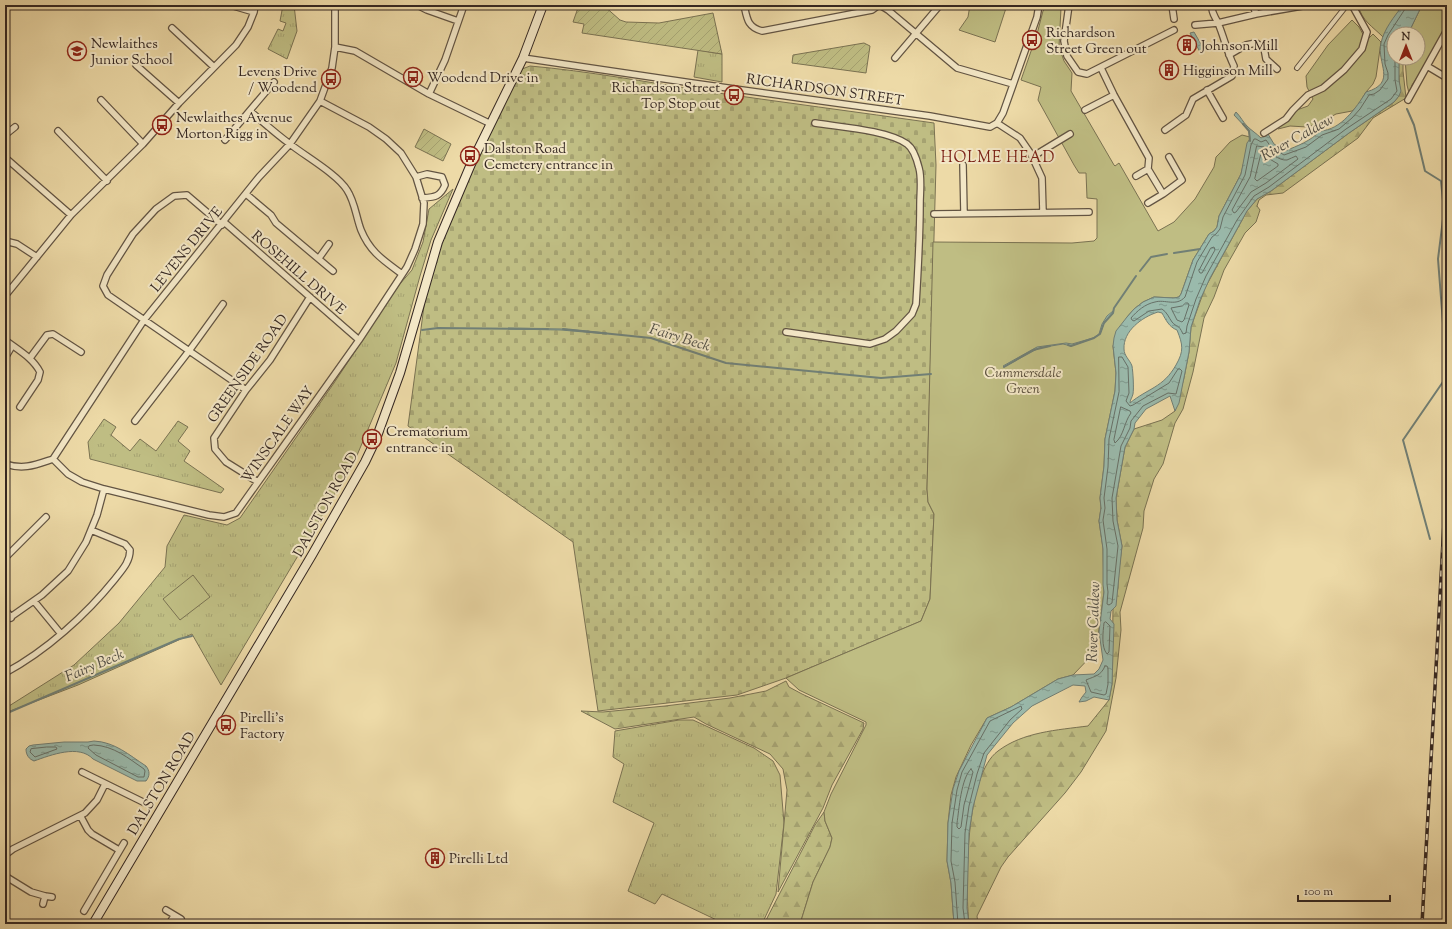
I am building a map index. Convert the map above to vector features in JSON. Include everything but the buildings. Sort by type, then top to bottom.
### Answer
[{"type":"main road","name":"DALSTON ROAD","points":[[94,922],[312,555],[365,462],[376,439],[400,373],[438,242],[464,178],[524,58],[543,5]]},
{"type":"street","points":[[230,5],[254,12]]},
{"type":"street","points":[[5,296],[71,215],[143,144],[178,104],[236,45],[254,12],[255,5]]},
{"type":"street","name":"LEVENS DRIVE","points":[[53,459],[144,320],[260,177],[290,144],[320,101],[332,68],[335,48],[335,5]]},
{"type":"street","points":[[417,5],[427,10],[458,20]]},
{"type":"street","points":[[429,94],[445,60],[464,5]]},
{"type":"street","points":[[744,5],[748,22],[754,29],[762,31],[864,12],[872,10],[880,5],[916,33],[956,68],[1013,84]]},
{"type":"street","points":[[895,58],[940,5]]},
{"type":"street","points":[[1039,5],[1037,17],[1001,117],[997,123],[1020,138],[1032,157],[1042,178],[1043,212]]},
{"type":"street","points":[[1069,5],[1064,41],[1067,56],[1078,72],[1087,74],[1101,68],[1174,30]]},
{"type":"street","points":[[1172,5],[1174,19]]},
{"type":"street","points":[[1164,130],[1186,115],[1192,99],[1232,76],[1234,66],[1218,23],[1213,15],[1212,5]]},
{"type":"street","points":[[1253,5],[1256,14]]},
{"type":"street","points":[[1195,25],[1218,23],[1256,14],[1308,5]]},
{"type":"street","points":[[1297,68],[1347,5]]},
{"type":"street","points":[[1264,133],[1286,120],[1293,110],[1308,95],[1322,88],[1344,70],[1362,50],[1368,32],[1352,5]]},
{"type":"street","points":[[172,28],[214,67]]},
{"type":"street","points":[[1408,100],[1447,30]]},
{"type":"street","points":[[1229,55],[1246,45],[1256,43],[1264,48],[1266,59],[1277,69]]},
{"type":"street","points":[[335,48],[355,51],[429,94],[491,124]]},
{"type":"street","name":"RICHARDSON STREET","points":[[524,58],[930,116],[987,127],[997,123]]},
{"type":"street","points":[[136,65],[178,104]]},
{"type":"street","points":[[1427,66],[1447,78]]},
{"type":"street","points":[[1101,68],[1114,95],[1149,158],[1148,169],[1163,194]]},
{"type":"street","points":[[225,140],[274,82]]},
{"type":"street","points":[[1207,90],[1223,118]]},
{"type":"street","points":[[1085,110],[1114,95]]},
{"type":"street","points":[[101,100],[143,144]]},
{"type":"street","name":"WINSCALE WAY","points":[[53,459],[68,474],[82,482],[209,515],[224,517],[236,513],[358,340],[407,267],[415,249],[423,224],[422,198],[416,177],[400,153],[386,139],[369,127],[320,101]]},
{"type":"street","points":[[250,111],[290,144],[333,176],[347,189],[368,244],[377,256],[402,274]]},
{"type":"street","points":[[786,332],[870,344],[885,339],[896,331],[912,314],[916,304],[920,236],[920,169],[914,152],[907,144],[888,136],[870,131],[815,123]]},
{"type":"street","points":[[5,135],[15,127]]},
{"type":"street","points":[[58,131],[107,181]]},
{"type":"street","points":[[1032,157],[1070,134]]},
{"type":"street","points":[[1148,203],[1182,180],[1170,157]]},
{"type":"street","points":[[5,159],[71,215]]},
{"type":"street","points":[[963,165],[964,213]]},
{"type":"street","points":[[1136,176],[1148,169]]},
{"type":"street","points":[[416,177],[427,174],[442,177],[445,184],[442,192],[438,196],[422,198]]},
{"type":"street","points":[[246,194],[271,214],[276,223],[333,270]]},
{"type":"street","name":"ROSEHILL DRIVE","points":[[144,320],[108,295],[103,286],[107,275],[134,234],[156,209],[174,196],[187,195],[310,297],[358,340]]},
{"type":"street","points":[[934,214],[1089,212]]},
{"type":"street","points":[[5,241],[17,244],[37,257]]},
{"type":"street","points":[[319,258],[329,244]]},
{"type":"street","name":"GREENSIDE ROAD","points":[[258,482],[226,462],[214,449],[214,438],[246,390],[270,360],[310,297]]},
{"type":"street","points":[[136,421],[223,304]]},
{"type":"street","points":[[144,320],[246,390]]},
{"type":"street","points":[[30,358],[47,335],[53,334],[81,352]]},
{"type":"street","points":[[5,340],[30,358],[40,372],[38,380],[20,407]]},
{"type":"street","points":[[5,358],[12,346]]},
{"type":"street","points":[[5,464],[15,467],[30,467],[53,459]]},
{"type":"street","points":[[5,609],[8,620],[34,601],[68,571],[86,542],[97,515],[104,488]]},
{"type":"street","points":[[5,558],[46,517]]},
{"type":"street","points":[[5,673],[61,634],[86,612],[102,596],[130,558],[130,550],[125,544],[91,530]]},
{"type":"street","points":[[34,601],[61,634]]},
{"type":"street","points":[[82,772],[145,803]]},
{"type":"street","points":[[5,855],[13,849],[81,816],[94,805],[105,784]]},
{"type":"street","points":[[81,816],[88,830],[92,834],[119,850]]},
{"type":"street","points":[[84,911],[124,843]]},
{"type":"street","points":[[5,876],[31,892],[52,897]]},
{"type":"street","points":[[43,904],[45,896]]},
{"type":"street","points":[[166,910],[181,919]]},
{"type":"street","points":[[169,924],[174,916]]},
{"type":"green space","points":[[283,5],[294,5],[297,31],[287,59],[268,49],[278,29],[283,31],[286,23],[280,21]]},
{"type":"green space","points":[[579,5],[603,5],[620,20],[626,22],[659,23],[713,13],[722,54],[582,33],[584,24],[573,22]]},
{"type":"green space","points":[[970,5],[1007,5],[995,42],[959,30],[968,17]]},
{"type":"green space","points":[[1358,5],[1403,5],[1389,26],[1386,26],[1386,32],[1383,37],[1371,26],[1360,11]]},
{"type":"green space","points":[[1422,5],[1447,5],[1447,25],[1426,62],[1426,26],[1412,26]]},
{"type":"green space","name":"Cummersdale Green","points":[[1047,6],[1058,6],[1061,8],[1059,47],[1064,61],[1072,73],[1071,91],[1114,165],[1115,166],[1119,163],[1158,231],[1174,222],[1195,199],[1214,167],[1216,157],[1230,142],[1242,135],[1250,137],[1241,174],[1219,216],[1217,227],[1209,234],[1193,260],[1179,297],[1154,297],[1143,302],[1127,317],[1113,346],[1116,373],[1115,391],[1105,439],[1099,521],[1103,548],[1104,592],[1096,651],[1073,675],[1058,679],[1011,707],[987,718],[971,745],[956,777],[951,795],[948,823],[947,861],[951,883],[954,924],[800,924],[813,882],[830,847],[832,838],[825,821],[824,812],[831,794],[866,725],[866,722],[799,690],[786,678],[921,621],[930,599],[934,514],[928,502],[927,489],[933,242],[1072,243],[1094,241],[1097,238],[1097,199],[1087,198],[1086,173],[1079,173],[1038,100],[1041,87],[1021,80],[1037,34],[1043,11]]},
{"type":"green space","points":[[1352,20],[1359,27],[1365,38],[1368,39],[1373,34],[1381,42],[1376,77],[1373,84],[1357,107],[1352,111],[1336,114],[1318,124],[1307,127],[1290,126],[1278,129],[1276,127],[1290,120],[1294,111],[1308,106],[1313,99],[1307,87],[1306,76],[1328,45]]},
{"type":"green space","points":[[864,43],[870,46],[866,73],[792,63],[793,55]]},
{"type":"green space","points":[[698,50],[722,54],[722,82],[694,77]]},
{"type":"green space","points":[[530,66],[934,123],[936,165],[927,489],[928,502],[934,514],[930,599],[921,621],[786,678],[737,695],[598,711],[573,542],[408,426],[428,276],[472,164],[522,69]]},
{"type":"green space","points":[[1399,66],[1403,66],[1406,98],[1373,118],[1358,138],[1283,193],[1266,195],[1259,200],[1257,206],[1260,210],[1256,222],[1245,233],[1224,270],[1204,318],[1193,372],[1183,409],[1175,423],[1163,464],[1154,479],[1144,511],[1143,528],[1120,612],[1121,630],[1116,678],[1106,731],[1081,772],[1065,793],[1008,857],[1001,867],[977,916],[978,924],[969,924],[967,884],[970,832],[973,806],[979,783],[987,764],[998,751],[1018,740],[1041,733],[1088,726],[1109,700],[1112,684],[1113,608],[1118,588],[1122,546],[1117,520],[1116,498],[1125,447],[1134,429],[1162,420],[1175,411],[1189,352],[1191,327],[1205,288],[1247,211],[1257,199],[1271,191],[1349,133],[1394,102],[1399,96],[1400,91]]},
{"type":"green space","points":[[1406,66],[1424,66],[1412,85],[1410,97],[1407,85]]},
{"type":"green space","points":[[424,129],[451,144],[443,161],[415,147]]},
{"type":"green space","points":[[453,189],[431,240],[396,363],[355,460],[221,685],[192,634],[78,685],[5,713],[5,708],[74,665],[119,623],[165,567],[167,546],[184,515],[227,525],[240,518],[334,383],[399,285],[412,270],[423,242],[429,209]]},
{"type":"green space","points":[[104,419],[116,427],[111,435],[130,451],[140,439],[156,451],[178,421],[188,427],[178,441],[190,451],[184,461],[224,489],[221,493],[90,459],[88,442]]},
{"type":"green space","points":[[193,575],[210,597],[180,620],[163,599]]},
{"type":"green space","points":[[786,681],[789,687],[802,694],[864,723],[863,729],[832,785],[823,808],[778,892],[787,790],[783,769],[770,754],[694,717],[615,729],[581,711],[603,712],[730,698],[766,691]]},
{"type":"green space","points":[[679,720],[693,720],[754,748],[773,761],[780,775],[784,823],[776,894],[762,924],[725,924],[662,894],[655,904],[628,891],[654,823],[613,802],[624,764],[613,757],[615,731]]},
{"type":"green space","points":[[824,812],[825,821],[832,838],[830,847],[813,882],[800,924],[764,924],[815,825]]},
{"type":"water","points":[[1403,5],[1422,5],[1412,26],[1388,26]]},
{"type":"water","points":[[1386,30],[1386,66],[1399,66],[1401,91],[1399,96],[1394,102],[1349,133],[1271,191],[1257,199],[1247,211],[1210,278],[1200,300],[1191,327],[1189,352],[1179,403],[1175,411],[1170,396],[1146,409],[1135,423],[1134,429],[1125,447],[1116,498],[1117,520],[1122,546],[1116,606],[1111,611],[1110,619],[1114,624],[1112,684],[1109,700],[1094,697],[1086,701],[1079,702],[1086,692],[1085,686],[1073,685],[1032,706],[1013,723],[987,755],[973,807],[969,833],[967,908],[969,924],[954,924],[951,883],[947,861],[948,823],[953,789],[959,771],[987,718],[1011,707],[1058,679],[1073,675],[1094,674],[1099,669],[1103,660],[1099,632],[1104,592],[1103,549],[1099,521],[1105,439],[1115,391],[1116,373],[1113,346],[1116,331],[1134,309],[1143,302],[1154,297],[1174,298],[1179,297],[1181,294],[1193,260],[1209,234],[1217,227],[1219,216],[1241,174],[1247,143],[1250,139],[1249,131],[1234,115],[1236,112],[1247,126],[1261,138],[1268,134],[1274,144],[1285,151],[1308,140],[1320,131],[1335,127],[1353,111],[1366,92],[1376,88],[1381,83],[1384,72],[1380,50],[1382,38]],"holes":[[[1158,312],[1162,313],[1166,321],[1177,330],[1182,348],[1180,356],[1176,365],[1166,379],[1130,403],[1133,394],[1133,380],[1132,366],[1124,351],[1127,336],[1140,321],[1152,314]]]},
{"type":"water","points":[[1194,32],[1205,51],[1201,54],[1190,33]]},
{"type":"water","points":[[1113,311],[1104,323],[1100,334],[1094,338],[1071,346],[1063,344],[1039,348],[1004,367],[1003,366],[1037,347],[1066,343],[1072,344],[1093,338],[1099,334],[1102,324],[1107,316]]},
{"type":"water","points":[[508,328],[563,329],[607,334],[561,330]]},
{"type":"water","points":[[94,741],[115,746],[146,766],[149,774],[146,781],[137,781],[80,752],[65,752],[34,761],[28,756],[26,751],[29,746],[33,745]]},
{"type":"waterway","points":[[1407,109],[1414,125],[1425,171],[1441,181],[1444,211],[1438,259],[1447,375]]},
{"type":"waterway","points":[[1243,124],[1249,131],[1250,141]]},
{"type":"waterway","name":"Fairy Beck","points":[[1174,253],[1200,249]]},
{"type":"waterway","name":"Fairy Beck","points":[[1140,271],[1151,257],[1167,254]]},
{"type":"waterway","name":"Fairy Beck","points":[[1068,345],[1071,346],[1094,338],[1100,334],[1104,323],[1113,313],[1114,308],[1136,276]]},
{"type":"waterway","name":"Fairy Beck","points":[[422,330],[438,328],[548,329]]},
{"type":"waterway","name":"Fairy Beck","points":[[563,329],[651,338],[726,363],[881,378],[931,374]]},
{"type":"waterway","name":"Fairy Beck","points":[[1004,367],[1033,350],[1050,346]]},
{"type":"waterway","points":[[1430,539],[1403,440],[1447,376]]},
{"type":"waterway","name":"Fairy Beck","points":[[5,714],[179,639],[192,636]]},
{"type":"railway","points":[[1422,924],[1447,468]]},
{"type":"place","name":"Richardson Street Green out","points":[[1032,40]]},
{"type":"place","name":"Johnson Mill","points":[[1187,45]]},
{"type":"place","name":"Newlaithes Junior School","points":[[77,51]]},
{"type":"place","name":"Higginson Mill","points":[[1169,70]]},
{"type":"place","name":"Woodend Drive in","points":[[413,77]]},
{"type":"place","name":"Levens Drive / Woodend","points":[[331,79]]},
{"type":"place","name":"Richardson Street Top Stop out","points":[[734,95]]},
{"type":"place","name":"Newlaithes Avenue Morton Rigg in","points":[[162,125]]},
{"type":"place","name":"Dalston Road Cemetery entrance in","points":[[470,156]]},
{"type":"place","name":"Crematorium entrance in","points":[[372,439]]},
{"type":"place","name":"Pirelli's Factory","points":[[226,725]]},
{"type":"place","name":"Pirelli Ltd","points":[[435,858]]},
{"type":"district","name":"HOLME HEAD","points":[[998,157]]},
{"type":"water label","name":"River Caldew","points":[[1297,137]]},
{"type":"water label","name":"River Caldew","points":[[1093,622]]}]
